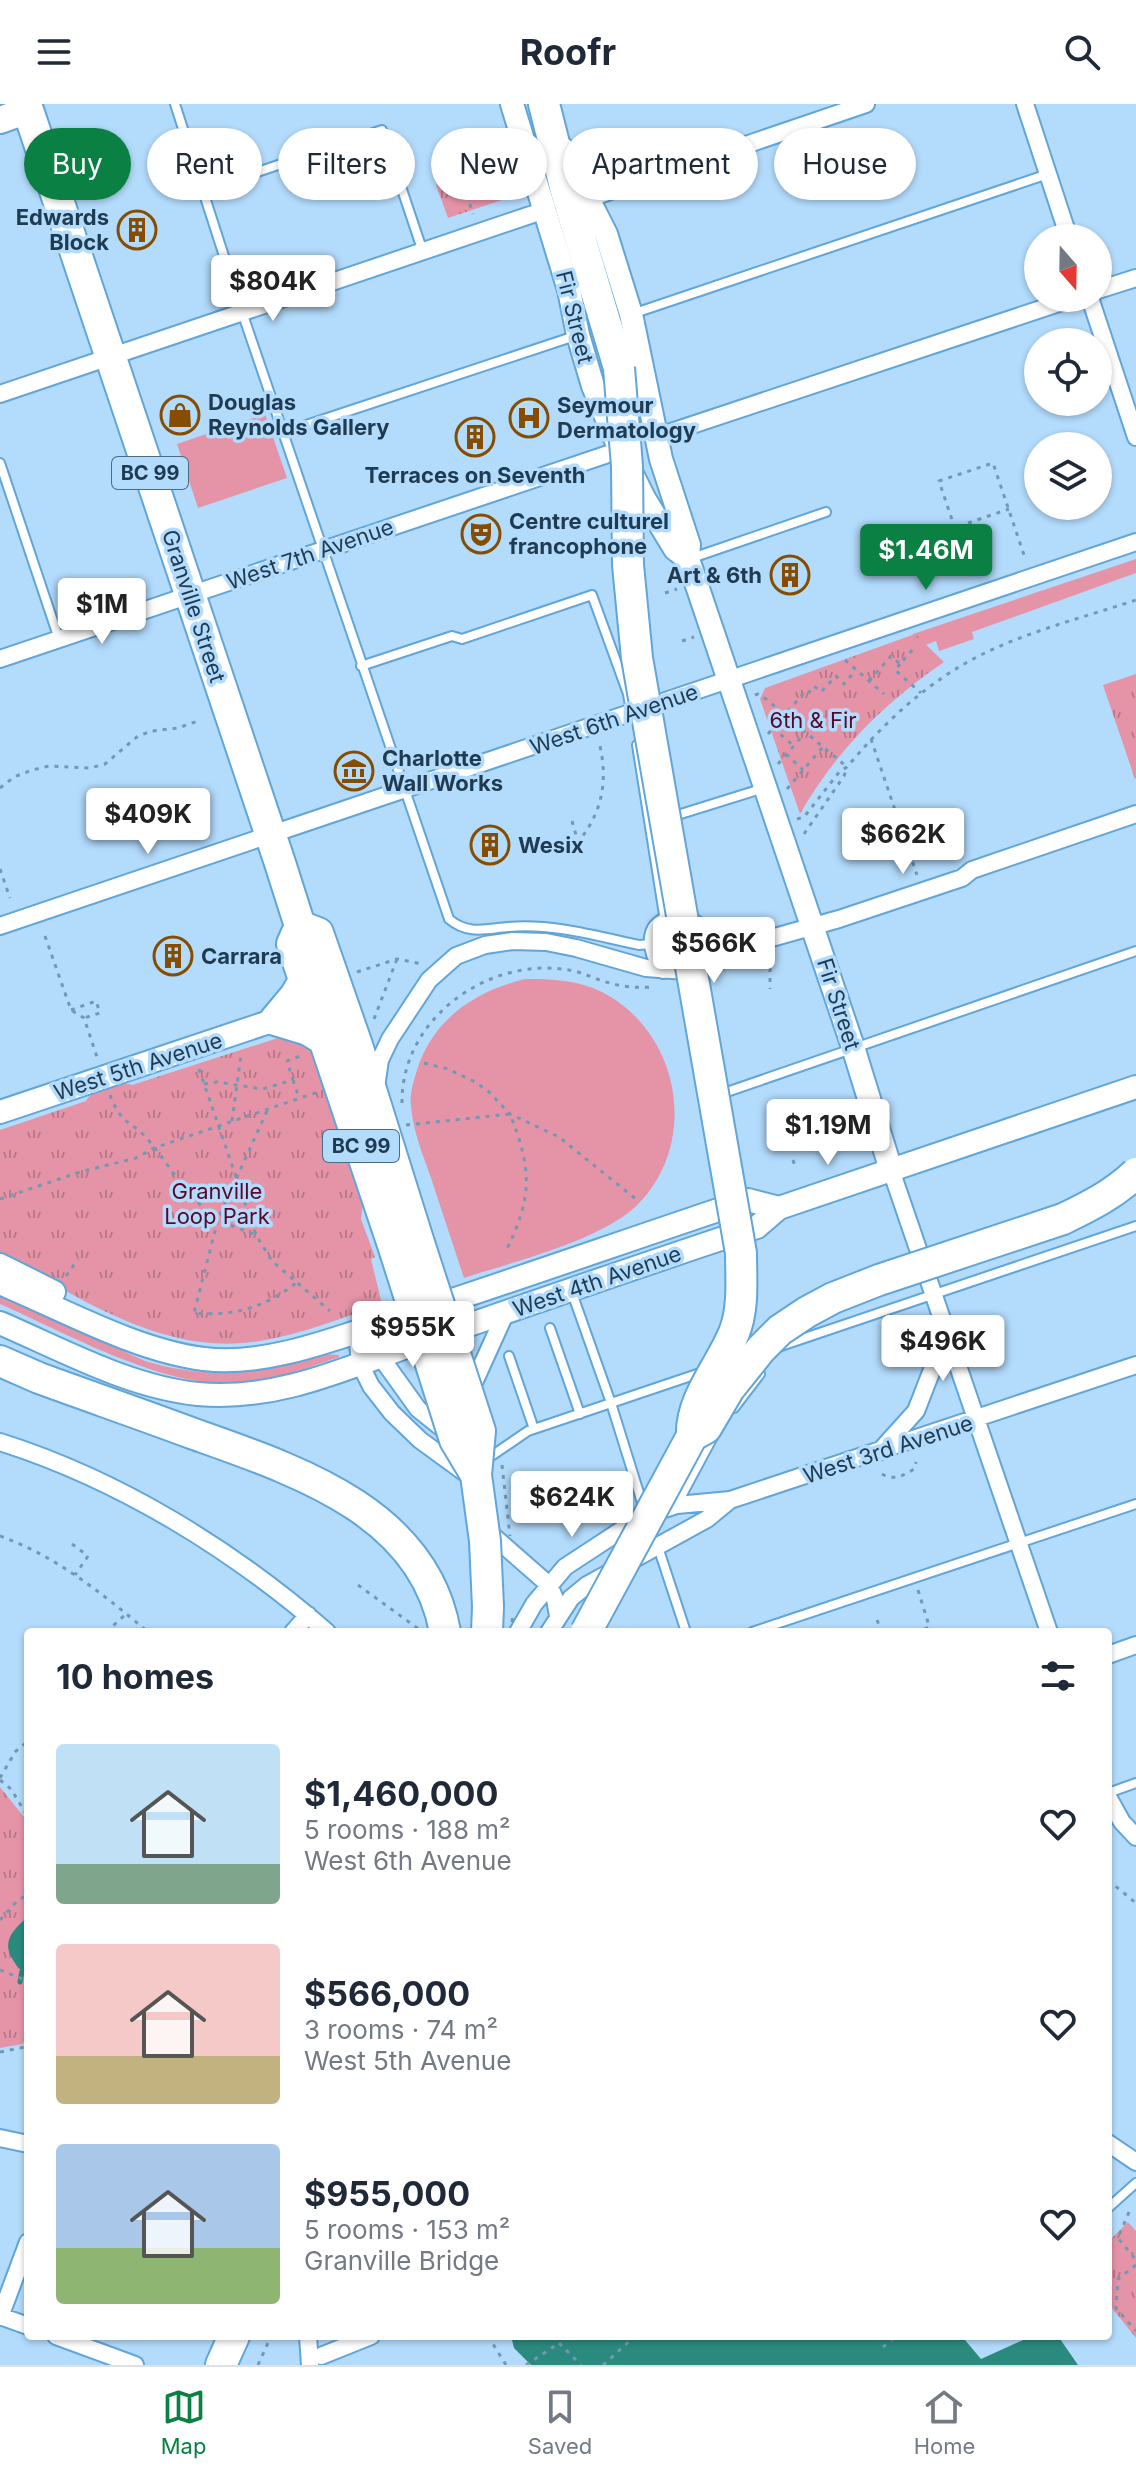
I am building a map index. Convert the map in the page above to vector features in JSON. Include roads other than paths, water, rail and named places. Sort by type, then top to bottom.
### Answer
[{"type":"highway","points":[[544,104],[566,191],[619,368],[627,466],[628,565],[637,658],[741,1253],[742,1294],[735,1331],[691,1420],[692,1436]]},
{"type":"highway","name":"Granville Street","points":[[25,110],[111,357],[300,926],[292,944],[305,979],[313,1049],[407,1247]]},
{"type":"highway","name":"Granville Street","points":[[300,926],[318,933],[373,1100],[407,1247]]},
{"type":"highway","points":[[305,979],[275,1020],[308,1030],[313,1049]]},
{"type":"highway","points":[[588,1628],[692,1436],[706,1428],[729,1389],[780,1330],[833,1298],[1063,1219],[1094,1205],[1136,1173]]},
{"type":"highway","name":"BC 99","points":[[407,1247],[455,1440],[474,1471],[485,1541],[484,1628]]},
{"type":"highway","points":[[0,1361],[303,1476],[357,1506],[405,1546],[434,1596],[444,1628]]},
{"type":"highway","points":[[222,2365],[234,2340]]},
{"type":"street","name":"Fir Street","points":[[512,104],[569,290],[593,386],[644,498],[675,549],[688,559]]},
{"type":"street","name":"Fir Street","points":[[544,104],[563,148]]},
{"type":"street","points":[[758,141],[866,104]]},
{"type":"street","points":[[1025,104],[1064,224]]},
{"type":"street","name":"Fir Street","points":[[591,200],[606,234],[631,314],[656,437],[689,545],[688,559],[729,681],[776,789],[812,925],[891,1170],[1048,1628]]},
{"type":"street","points":[[0,394],[545,210]]},
{"type":"street","points":[[1112,286],[1136,278]]},
{"type":"street","points":[[656,437],[1032,312]]},
{"type":"street","points":[[1095,312],[1136,437]]},
{"type":"street","name":"West 7th Avenue","points":[[0,659],[620,450]]},
{"type":"street","name":"West 6th Avenue","points":[[0,926],[404,790],[632,718],[652,706],[1136,542]]},
{"type":"street","points":[[373,1100],[380,1060],[390,1039],[429,980],[456,956],[485,945],[513,941],[546,942],[646,968],[685,971],[732,957],[750,945],[962,878],[972,870],[1136,814]]},
{"type":"street","points":[[663,970],[651,944],[652,935],[665,923],[679,919],[695,923],[715,937],[750,945]]},
{"type":"street","name":"West 5th Avenue","points":[[0,1112],[275,1020]]},
{"type":"street","name":"West 4th Avenue","points":[[0,1323],[127,1376],[170,1390],[239,1395],[277,1391],[757,1227],[779,1208],[1136,1087]]},
{"type":"street","name":"West 4th Avenue","points":[[0,1283],[161,1350],[206,1360],[239,1359],[273,1354],[357,1331],[748,1200],[779,1208]]},
{"type":"street","points":[[0,1265],[52,1289],[89,1321]]},
{"type":"street","points":[[484,1628],[472,1387],[506,1312]]},
{"type":"street","points":[[357,1331],[370,1360],[418,1409],[460,1443],[474,1471]]},
{"type":"street","points":[[879,1452],[916,1411],[946,1334]]},
{"type":"street","points":[[370,1360],[371,1386],[392,1413],[420,1440],[466,1472],[474,1471]]},
{"type":"street","name":"West 3rd Avenue","points":[[520,1628],[534,1604],[565,1567],[646,1515],[677,1505],[730,1500],[1136,1365]]},
{"type":"street","points":[[0,1442],[91,1479],[158,1512],[264,1580],[323,1628]]},
{"type":"street","name":"West 3rd Avenue","points":[[551,1628],[571,1598],[587,1585],[707,1519],[730,1500]]},
{"type":"street","points":[[480,1524],[549,1585],[558,1616]]},
{"type":"street","points":[[297,1628],[308,1615]]},
{"type":"street","points":[[1112,1654],[1136,1645]]},
{"type":"street","points":[[1112,1803],[1122,1822],[1136,1837]]},
{"type":"street","points":[[0,2138],[24,2143]]},
{"type":"street","points":[[1112,2146],[1136,2162]]},
{"type":"street","points":[[24,2253],[0,2316],[24,2325]]},
{"type":"street","points":[[67,2340],[135,2365]]},
{"type":"street","points":[[309,2340],[316,2360],[362,2340]]},
{"type":"lane","points":[[175,104],[183,128]]},
{"type":"lane","points":[[262,170],[382,130],[423,252]]},
{"type":"lane","points":[[631,314],[1048,174]]},
{"type":"lane","points":[[207,200],[282,433],[449,919],[458,927],[471,931],[511,926],[552,928],[639,945],[651,944]]},
{"type":"lane","points":[[282,433],[578,335]]},
{"type":"lane","points":[[0,463],[59,639]]},
{"type":"lane","points":[[688,559],[826,512]]},
{"type":"lane","points":[[361,666],[452,636],[462,639],[592,595],[628,694],[632,718]]},
{"type":"lane","points":[[652,706],[671,818],[776,789]]},
{"type":"lane","points":[[636,734],[665,923]]},
{"type":"lane","points":[[702,1100],[1136,951]]},
{"type":"lane","points":[[739,1360],[1136,1226]]},
{"type":"lane","points":[[571,1289],[646,1515]]},
{"type":"lane","points":[[550,1328],[580,1414]]},
{"type":"lane","points":[[772,1358],[782,1345]]},
{"type":"lane","points":[[509,1356],[534,1429]]},
{"type":"lane","points":[[474,1471],[534,1429],[725,1365]]},
{"type":"lane","points":[[677,1505],[715,1433],[763,1370]]},
{"type":"lane","points":[[764,1628],[1136,1504]]},
{"type":"lane","points":[[658,1547],[685,1628]]},
{"type":"lane","points":[[1112,1793],[1136,1783]]},
{"type":"lane","points":[[1112,2204],[1136,2183]]},
{"type":"waterway","points":[[20,1982],[22,1971]]},
{"type":"place","name":"Edwards Block","points":[[137,230]]},
{"type":"place","name":"Douglas Reynolds Gallery","points":[[180,415]]},
{"type":"place","name":"Seymour Dermatology","points":[[529,418]]},
{"type":"place","name":"Terraces on Seventh","points":[[475,437]]},
{"type":"place","name":"Centre culturel francophone","points":[[481,534]]},
{"type":"place","name":"Art & 6th","points":[[790,575]]},
{"type":"place","name":"Charlotte Wall Works","points":[[354,771]]},
{"type":"place","name":"Wesix","points":[[490,845]]},
{"type":"place","name":"Carrara","points":[[173,956]]},
{"type":"park label","name":"6th & Fir","points":[[813,720]]},
{"type":"park label","name":"Granville Loop Park","points":[[217,1204]]}]
